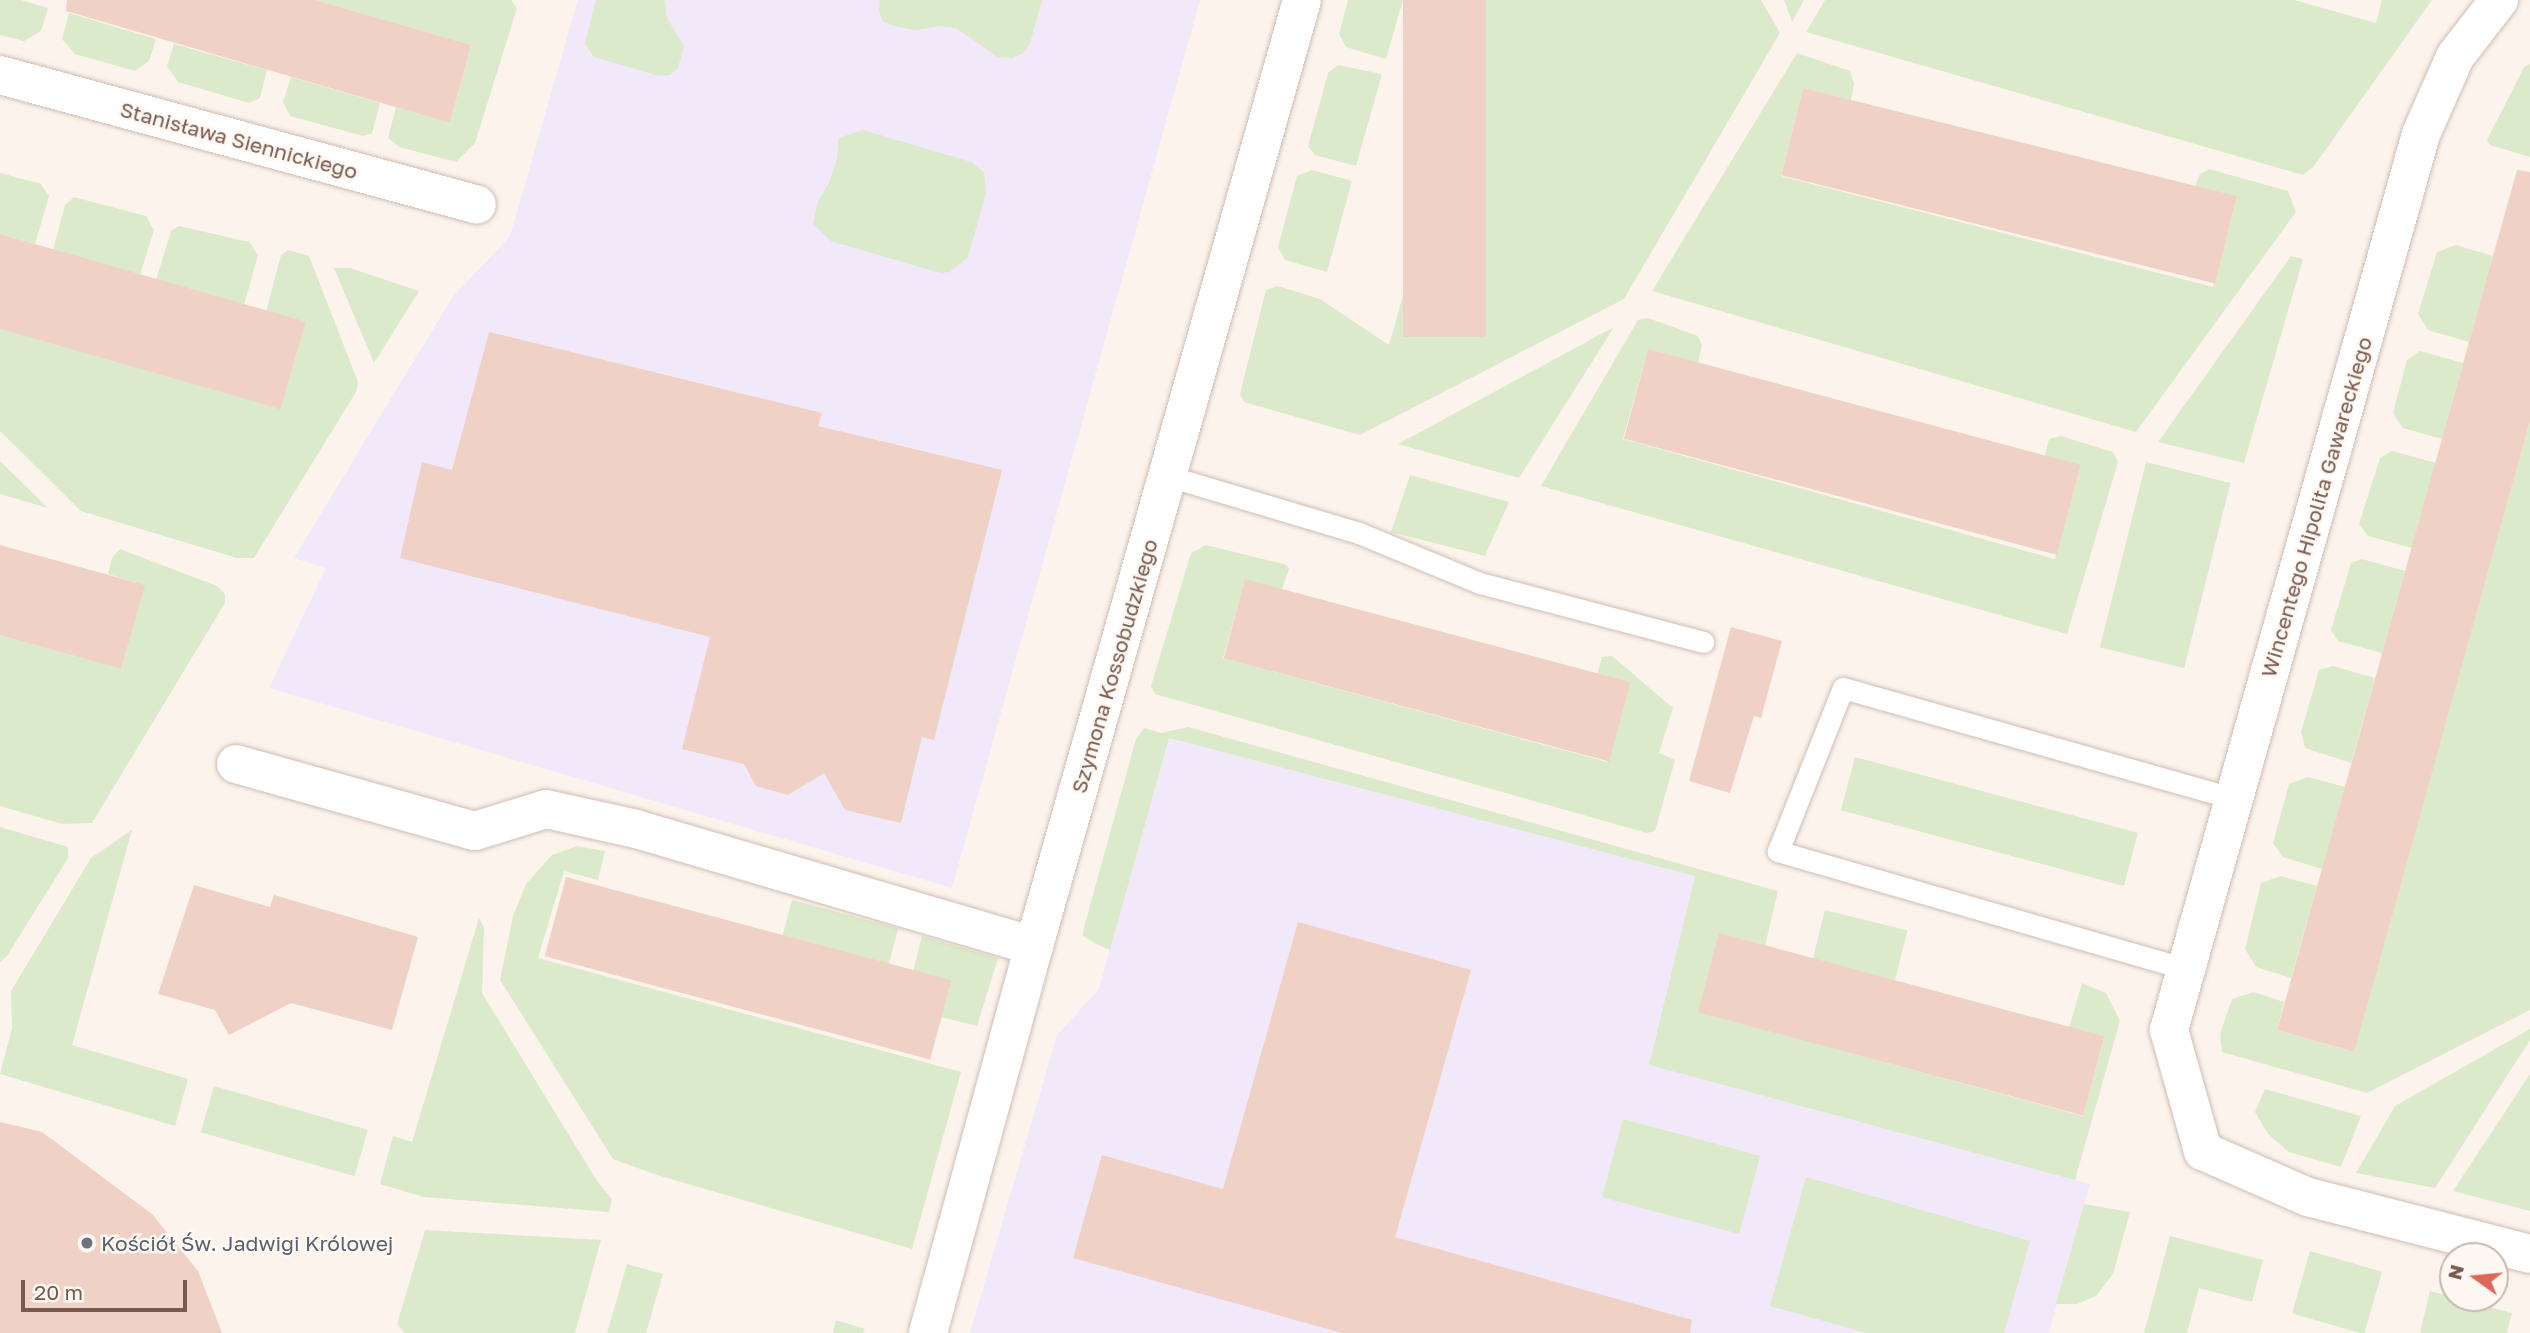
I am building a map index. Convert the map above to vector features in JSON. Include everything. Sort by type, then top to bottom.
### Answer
[{"type":"street","name":"Szymona Kossobudzkiego","points":[[928,1333],[1034,946],[1301,0]]},
{"type":"street","name":"Wincentego Hipolita Gawareckiego","points":[[2499,0],[2455,57],[2421,134],[2169,1030],[2203,1151],[2308,1197],[2530,1254]]},
{"type":"street","name":"Stanisława Siennickiego","points":[[0,75],[477,205]]},
{"type":"street","points":[[236,764],[475,831],[546,809],[636,829],[1034,946]]},
{"type":"lane","points":[[1167,476],[1359,533],[1480,583],[1703,642]]},
{"type":"lane","points":[[2186,970],[1778,851],[1843,688],[2234,799]]},
{"type":"shaded area","points":[[578,0],[1200,0],[952,888],[269,688],[326,568],[294,558],[452,298],[510,236]]},
{"type":"shaded area","points":[[1169,738],[1695,876],[1649,1065],[2090,1184],[2049,1333],[970,1333],[1057,1035],[1099,989]]},
{"type":"green space","points":[[0,0],[21,0],[48,8],[41,31],[24,41],[0,35]]},
{"type":"green space","points":[[315,0],[511,0],[517,8],[475,143],[456,162],[399,147],[388,138],[396,107],[450,123],[471,45]]},
{"type":"green space","points":[[596,0],[665,0],[667,18],[684,46],[678,68],[670,75],[659,76],[594,57],[585,44]]},
{"type":"green space","points":[[880,0],[1042,0],[1030,43],[1023,53],[1013,58],[998,57],[956,28],[941,26],[914,30],[891,25],[883,21],[879,11]]},
{"type":"green space","points":[[1348,0],[1403,0],[1386,59],[1346,47],[1339,34]]},
{"type":"green space","points":[[1486,0],[1761,0],[1780,33],[1624,299],[1360,435],[1244,402],[1240,394],[1266,290],[1278,286],[1320,299],[1389,345]]},
{"type":"green space","points":[[1784,0],[1804,0],[1792,22]]},
{"type":"green space","points":[[1825,0],[2294,0],[2376,23],[2382,0],[2432,0],[2314,166],[2303,175],[1806,32]]},
{"type":"green space","points":[[69,13],[156,39],[149,61],[135,71],[75,54],[62,39]]},
{"type":"green space","points":[[174,44],[267,70],[260,98],[249,103],[178,82],[167,66]]},
{"type":"green space","points":[[1797,53],[1850,71],[1854,84],[1851,100],[1803,88],[1781,176],[2213,287],[2236,200],[2194,188],[2200,174],[2209,169],[2288,191],[2296,212],[2136,432],[1652,291]]},
{"type":"green space","points":[[2530,64],[2530,157],[2490,145],[2487,140],[2524,67]]},
{"type":"green space","points":[[1338,65],[1382,74],[1356,166],[1315,155],[1308,146],[1328,73]]},
{"type":"green space","points":[[291,77],[380,103],[372,133],[363,136],[290,116],[283,102]]},
{"type":"green space","points":[[863,130],[971,162],[984,172],[986,193],[968,257],[950,272],[940,273],[831,241],[813,224],[818,201],[830,181],[837,158],[839,138]]},
{"type":"green space","points":[[1312,170],[1352,181],[1327,272],[1285,260],[1278,247],[1297,176]]},
{"type":"green space","points":[[0,173],[41,184],[49,196],[35,244],[0,234]]},
{"type":"green space","points":[[74,197],[146,216],[154,230],[140,275],[53,250],[65,205]]},
{"type":"green space","points":[[179,226],[249,242],[258,255],[244,305],[156,280],[171,231]]},
{"type":"green space","points":[[2456,245],[2493,256],[2469,342],[2428,330],[2418,314],[2437,252]]},
{"type":"green space","points":[[288,250],[309,256],[358,382],[356,392],[254,558],[237,558],[81,511],[0,431],[0,325],[281,407],[305,323],[266,312],[281,255]]},
{"type":"green space","points":[[2291,256],[2303,259],[2244,463],[2158,442]]},
{"type":"green space","points":[[334,268],[350,268],[419,291],[374,363]]},
{"type":"green space","points":[[1648,318],[1698,336],[1702,346],[1698,363],[1648,349],[1623,439],[2055,559],[2080,468],[2044,458],[2049,439],[2061,436],[2113,452],[2118,462],[2067,634],[1541,486],[1638,320]]},
{"type":"green space","points":[[1614,327],[1519,478],[1398,444]]},
{"type":"green space","points":[[2420,351],[2463,363],[2442,439],[2403,428],[2393,413],[2407,360]]},
{"type":"green space","points":[[2530,421],[2530,1010],[2367,1093],[2222,1052],[2220,1034],[2232,999],[2254,992],[2284,1002],[2277,1030],[2353,1052]]},
{"type":"green space","points":[[2392,451],[2436,463],[2412,548],[2368,536],[2359,524],[2380,458]]},
{"type":"green space","points":[[0,461],[48,508],[0,494]]},
{"type":"green space","points":[[2146,462],[2230,483],[2184,668],[2100,647]]},
{"type":"green space","points":[[1410,475],[1509,502],[1485,556],[1391,532]]},
{"type":"green space","points":[[1206,545],[1287,565],[1289,569],[1282,589],[1245,580],[1223,658],[1607,762],[1629,684],[1597,675],[1602,657],[1612,656],[1673,708],[1659,753],[1675,760],[1655,831],[1647,833],[1155,694],[1151,686],[1191,553]]},
{"type":"green space","points":[[120,549],[217,586],[225,594],[225,603],[92,823],[62,824],[0,806],[0,635],[121,669],[144,585],[108,574],[112,558]]},
{"type":"green space","points":[[2362,559],[2405,571],[2382,653],[2338,641],[2331,630],[2351,563]]},
{"type":"green space","points":[[2333,666],[2375,678],[2351,763],[2305,748],[2301,732],[2319,670]]},
{"type":"green space","points":[[1188,727],[1778,891],[1765,946],[1699,1012],[2083,1116],[2104,1038],[2069,1028],[2082,983],[2106,993],[2120,1021],[2075,1180],[1649,1065],[1695,876],[1169,738],[1110,950],[1094,943],[1083,936],[1083,931],[1136,739],[1144,728],[1161,733]]},
{"type":"green space","points":[[1855,757],[2138,833],[2124,886],[1841,810]]},
{"type":"green space","points":[[2308,777],[2345,787],[2322,869],[2283,857],[2273,843],[2289,784]]},
{"type":"green space","points":[[0,827],[68,847],[68,858],[7,956],[0,962]]},
{"type":"green space","points":[[132,830],[72,1045],[188,1079],[175,1126],[0,1074],[12,1028],[11,991],[91,858]]},
{"type":"green space","points":[[577,846],[605,851],[598,880],[564,871],[538,958],[961,1072],[912,1249],[657,1175],[613,1159],[500,980],[513,916],[526,884],[552,855]]},
{"type":"green space","points":[[2281,876],[2317,886],[2291,978],[2256,967],[2245,949],[2261,883]]},
{"type":"green space","points":[[792,900],[898,928],[889,964],[782,936]]},
{"type":"green space","points":[[1825,910],[1907,931],[1895,980],[1813,959]]},
{"type":"green space","points":[[479,918],[484,927],[482,993],[597,1181],[612,1199],[609,1212],[424,1197],[380,1184],[393,1136],[412,1142]]},
{"type":"green space","points":[[922,936],[998,958],[977,1026],[941,1017],[951,981],[913,971]]},
{"type":"green space","points":[[2530,1029],[2530,1040],[2435,1188],[2356,1173],[2395,1106]]},
{"type":"green space","points":[[2530,1074],[2530,1211],[2453,1191]]},
{"type":"green space","points":[[214,1086],[368,1130],[355,1176],[201,1132]]},
{"type":"green space","points":[[2265,1089],[2361,1116],[2341,1167],[2289,1152],[2268,1134],[2255,1112]]},
{"type":"green space","points":[[1623,1119],[1760,1156],[1739,1234],[1602,1197]]},
{"type":"green space","points":[[1806,1177],[2030,1241],[2004,1333],[1867,1333],[1770,1306]]},
{"type":"green space","points":[[2084,1204],[2130,1212],[2113,1274],[2096,1296],[2077,1304],[2056,1304]]},
{"type":"green space","points":[[425,1230],[601,1240],[575,1333],[405,1333],[397,1324]]},
{"type":"green space","points":[[2170,1236],[2263,1260],[2252,1302],[2199,1288],[2187,1333],[2144,1333]]},
{"type":"green space","points":[[2310,1251],[2382,1272],[2365,1333],[2292,1313]]},
{"type":"green space","points":[[627,1264],[663,1274],[646,1333],[607,1333]]},
{"type":"green space","points":[[2430,1291],[2439,1293],[2439,1312],[2512,1313],[2507,1333],[2420,1333]]},
{"type":"green space","points":[[836,1320],[865,1329],[863,1333],[833,1333]]},
{"type":"building","points":[[67,0],[315,0],[471,45],[450,123],[66,11]]},
{"type":"building","points":[[1403,0],[1486,0],[1486,337],[1403,337]]},
{"type":"building","points":[[1803,88],[2237,196],[2215,283],[1781,175]]},
{"type":"building","points":[[2517,170],[2530,172],[2530,421],[2354,1052],[2277,1030]]},
{"type":"building","points":[[0,234],[306,322],[281,409],[0,329]]},
{"type":"building","points":[[489,332],[822,413],[818,426],[1002,470],[934,740],[922,737],[901,823],[845,810],[824,773],[788,795],[756,786],[744,764],[682,749],[710,637],[400,558],[422,462],[452,470]]},
{"type":"building","points":[[1648,349],[2081,465],[2057,555],[1624,439]]},
{"type":"building","points":[[0,545],[145,585],[121,669],[0,635]]},
{"type":"building","points":[[1245,579],[1630,682],[1609,761],[1224,658]]},
{"type":"building","points":[[1731,627],[1782,641],[1761,718],[1754,716],[1730,793],[1689,781]]},
{"type":"building","points":[[566,877],[951,980],[930,1059],[545,956]]},
{"type":"building","points":[[194,885],[270,907],[274,895],[418,937],[392,1030],[291,1003],[229,1035],[215,1010],[158,994]]},
{"type":"building","points":[[1298,922],[1471,970],[1395,1237],[1692,1320],[1690,1333],[1342,1333],[1073,1258],[1102,1155],[1223,1189]]},
{"type":"building","points":[[1719,933],[2104,1036],[2083,1115],[1698,1012]]},
{"type":"building","name":"Kościół Św. Jadwigi Królowej","points":[[0,1122],[42,1132],[152,1214],[198,1271],[222,1333],[0,1333]]},
{"type":"place","name":"Kościół Św. Jadwigi Królowej","points":[[87,1243]]}]
